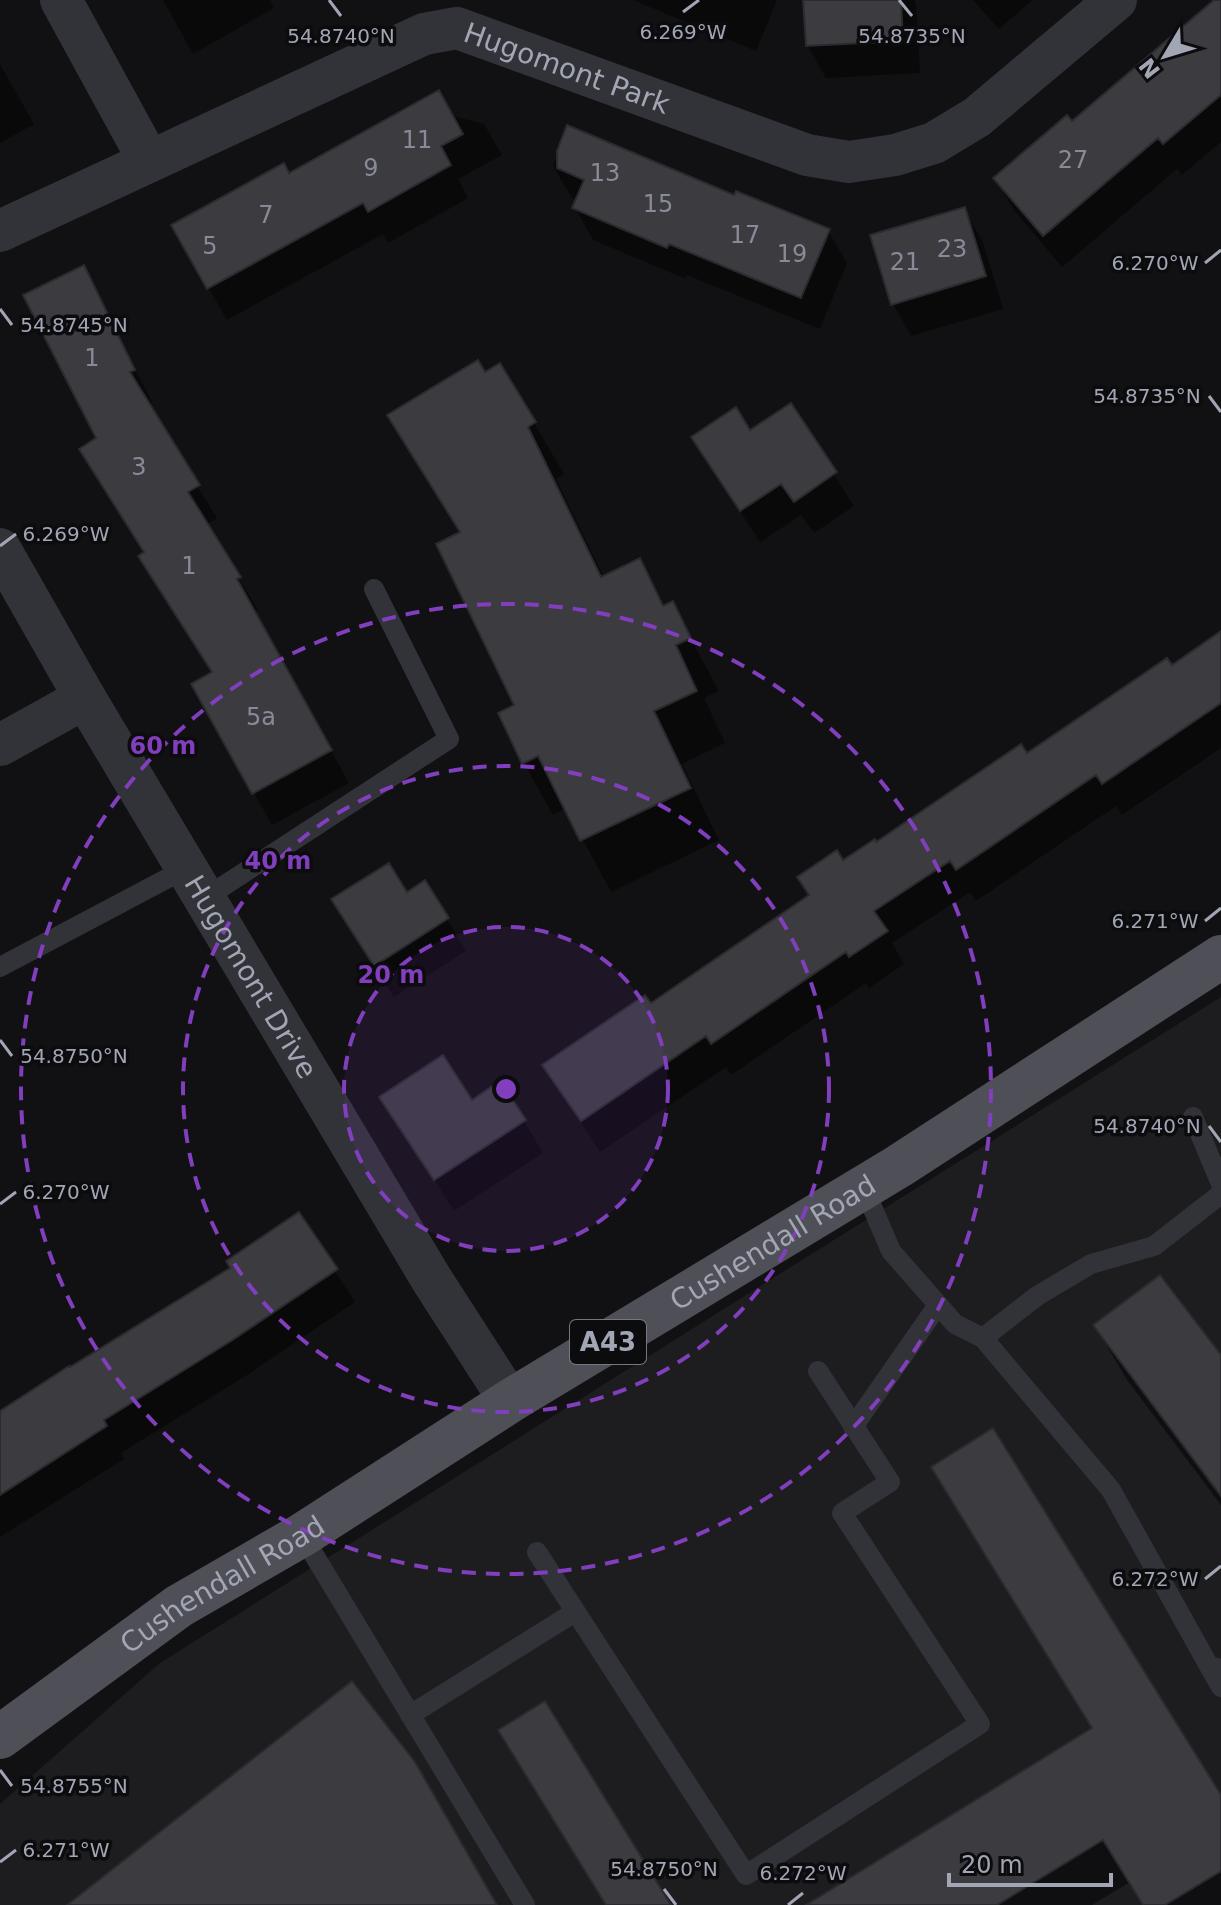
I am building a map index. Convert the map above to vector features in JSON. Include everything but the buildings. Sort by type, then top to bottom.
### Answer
[{"type":"main road","name":"Cushendall Road","points":[[0,1737],[179,1606],[302,1535],[510,1401],[864,1188],[1221,957]]},
{"type":"street","points":[[61,0],[149,161]]},
{"type":"street","name":"Hugomont Park","points":[[0,231],[424,34],[457,28],[807,155],[849,162],[895,155],[934,143],[977,117],[1116,0]]},
{"type":"street","name":"Hugomont Drive","points":[[0,549],[85,698],[432,1280],[510,1401]]},
{"type":"street","points":[[0,745],[85,698]]},
{"type":"lane","points":[[0,967],[196,883],[449,739],[374,589]]},
{"type":"lane","points":[[1193,1117],[1221,1184]]},
{"type":"lane","points":[[864,1188],[891,1251],[955,1324],[983,1338],[1111,1490],[1215,1667],[1221,1687]]},
{"type":"lane","points":[[983,1338],[1037,1296],[1091,1264],[1154,1246],[1221,1194]]},
{"type":"lane","points":[[853,1427],[938,1305]]},
{"type":"lane","points":[[537,1552],[746,1875],[980,1724],[842,1513],[890,1482],[818,1371]]},
{"type":"lane","points":[[302,1535],[525,1905]]},
{"type":"lane","points":[[410,1715],[575,1612]]},
{"type":"shaded area","points":[[1221,997],[1221,1905],[0,1905],[0,1804],[160,1663]]}]
